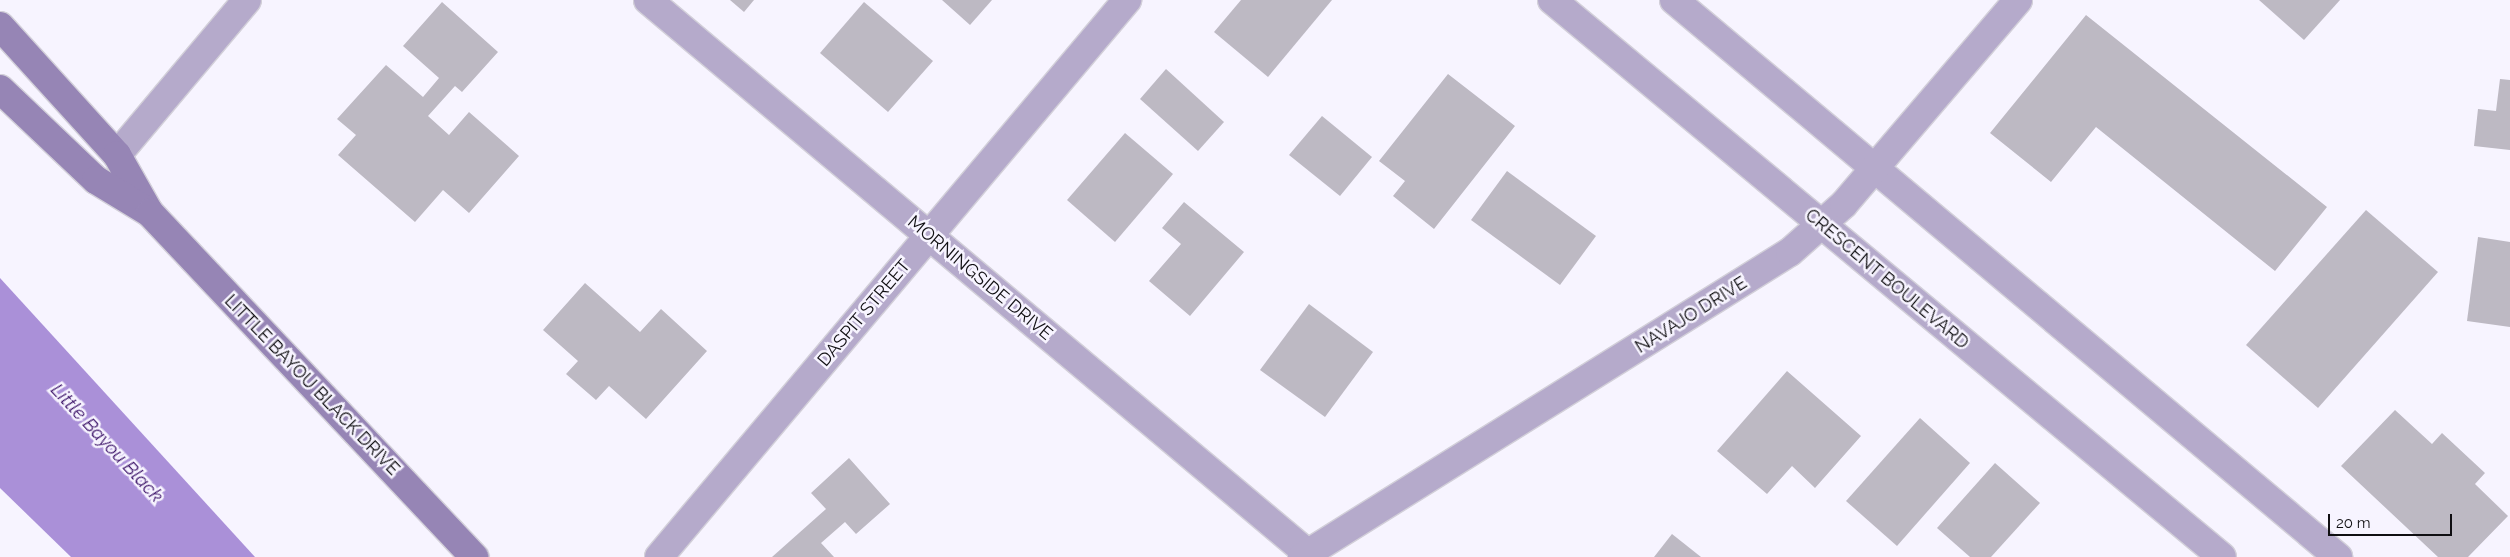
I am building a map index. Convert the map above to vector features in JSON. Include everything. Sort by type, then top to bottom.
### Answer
[{"type":"main road","name":"LITTLE BAYOU BLACK DRIVE","points":[[0,26],[117,155],[150,214],[474,557]]},
{"type":"main road","name":"LITTLE BAYOU BLACK DRIVE","points":[[0,89],[96,180],[150,214]]},
{"type":"street","points":[[117,155],[247,0]]},
{"type":"street","name":"MORNINGSIDE DRIVE","points":[[648,0],[1308,556]]},
{"type":"street","name":"DASPIT STREET","points":[[659,557],[1126,0]]},
{"type":"street","name":"CRESCENT BOULEVARD","points":[[1552,0],[2222,557]]},
{"type":"street","points":[[1674,0],[1874,170],[1988,260],[2338,557]]},
{"type":"street","name":"NAVAJO DRIVE","points":[[1308,556],[1790,252],[1822,224],[1874,170],[2018,0]]},
{"type":"water","name":"Little Bayou Black","points":[[0,278],[255,557],[71,557],[0,488]]},
{"type":"building","points":[[730,0],[754,0],[744,12]]},
{"type":"building","points":[[942,0],[992,0],[970,25]]},
{"type":"building","points":[[1241,0],[1332,0],[1268,77],[1214,32]]},
{"type":"building","points":[[2259,0],[2340,0],[2304,40]]},
{"type":"building","points":[[442,2],[498,52],[462,92],[455,86],[428,116],[449,135],[469,112],[519,156],[469,213],[443,190],[415,222],[338,155],[356,135],[337,119],[386,65],[423,97],[439,78],[403,46]]},
{"type":"building","points":[[864,2],[933,61],[888,112],[820,53]]},
{"type":"building","points":[[2086,15],[2327,207],[2275,271],[2096,127],[2051,182],[1990,133]]},
{"type":"building","points":[[1166,69],[1224,122],[1198,151],[1140,99]]},
{"type":"building","points":[[1448,74],[1515,126],[1434,229],[1393,196],[1405,181],[1379,161]]},
{"type":"building","points":[[2500,79],[2510,80],[2510,150],[2474,146],[2478,109],[2496,111]]},
{"type":"building","points":[[1322,116],[1372,157],[1340,196],[1289,155]]},
{"type":"building","points":[[1125,133],[1173,174],[1115,242],[1067,200]]},
{"type":"building","points":[[1507,171],[1596,236],[1560,285],[1471,220]]},
{"type":"building","points":[[1184,202],[1244,252],[1190,316],[1149,281],[1181,244],[1162,228]]},
{"type":"building","points":[[2366,210],[2438,272],[2318,408],[2246,345]]},
{"type":"building","points":[[2478,237],[2510,242],[2510,327],[2467,321]]},
{"type":"building","points":[[585,283],[640,332],[661,309],[707,351],[646,419],[609,386],[596,400],[566,374],[578,361],[543,330]]},
{"type":"building","points":[[1309,304],[1373,352],[1325,417],[1260,370]]},
{"type":"building","points":[[1787,371],[1861,436],[1815,488],[1792,466],[1767,494],[1717,451]]},
{"type":"building","points":[[2395,410],[2432,444],[2442,433],[2485,473],[2475,484],[2508,516],[2468,557],[2438,557],[2341,466]]},
{"type":"building","points":[[1920,418],[1970,463],[1897,546],[1846,501]]},
{"type":"building","points":[[849,458],[890,504],[856,534],[845,522],[821,543],[834,557],[772,557],[826,509],[811,493]]},
{"type":"building","points":[[1995,463],[2040,503],[1991,557],[1970,557],[1937,528]]},
{"type":"building","points":[[1672,534],[1701,557],[1654,557]]}]
